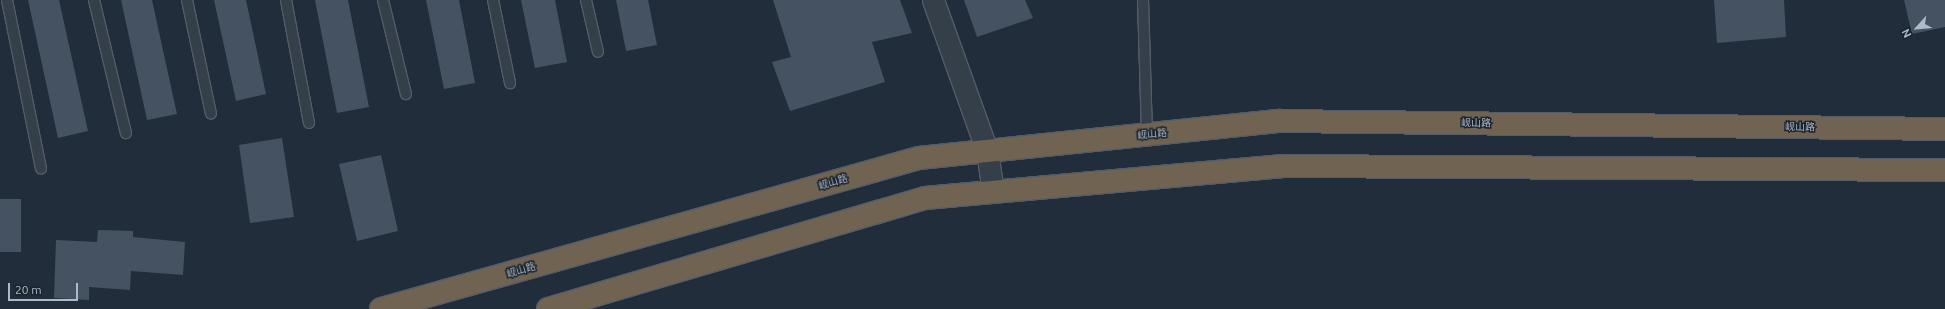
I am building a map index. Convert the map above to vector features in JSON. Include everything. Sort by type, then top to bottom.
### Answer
[{"type":"highway","name":"岘山路","points":[[381,309],[919,158],[1280,121],[1945,129]]},
{"type":"highway","points":[[548,309],[925,198],[1284,166],[1945,170]]},
{"type":"street","points":[[933,0],[987,151],[993,192]]},
{"type":"lane","points":[[7,0],[41,169]]},
{"type":"lane","points":[[94,0],[126,133]]},
{"type":"lane","points":[[187,0],[211,114]]},
{"type":"lane","points":[[286,0],[309,124]]},
{"type":"lane","points":[[383,0],[406,94]]},
{"type":"lane","points":[[493,0],[510,83]]},
{"type":"lane","points":[[586,0],[598,52]]},
{"type":"lane","points":[[1143,0],[1147,135]]},
{"type":"building","points":[[28,0],[59,0],[88,131],[58,138]]},
{"type":"building","points":[[121,0],[152,0],[177,114],[147,120]]},
{"type":"building","points":[[214,0],[246,0],[266,94],[236,101]]},
{"type":"building","points":[[315,0],[348,0],[369,107],[337,113]]},
{"type":"building","points":[[426,0],[459,0],[475,83],[444,89]]},
{"type":"building","points":[[521,0],[555,0],[567,62],[535,68]]},
{"type":"building","points":[[616,0],[648,0],[657,45],[626,51]]},
{"type":"building","points":[[773,0],[900,0],[912,33],[872,42],[885,82],[790,111],[772,62],[791,57]]},
{"type":"building","points":[[964,0],[1025,0],[1033,18],[977,37]]},
{"type":"building","points":[[1714,0],[1784,0],[1786,37],[1717,43]]},
{"type":"building","points":[[1904,0],[1945,0],[1945,27],[1912,34]]},
{"type":"building","points":[[282,138],[294,217],[250,223],[239,145]]},
{"type":"building","points":[[381,155],[398,231],[357,241],[339,164]]},
{"type":"building","points":[[0,199],[21,199],[21,252],[0,252]]},
{"type":"building","points":[[98,230],[133,231],[133,237],[185,242],[183,275],[131,271],[130,290],[89,287],[89,300],[54,298],[56,240],[97,242]]}]
